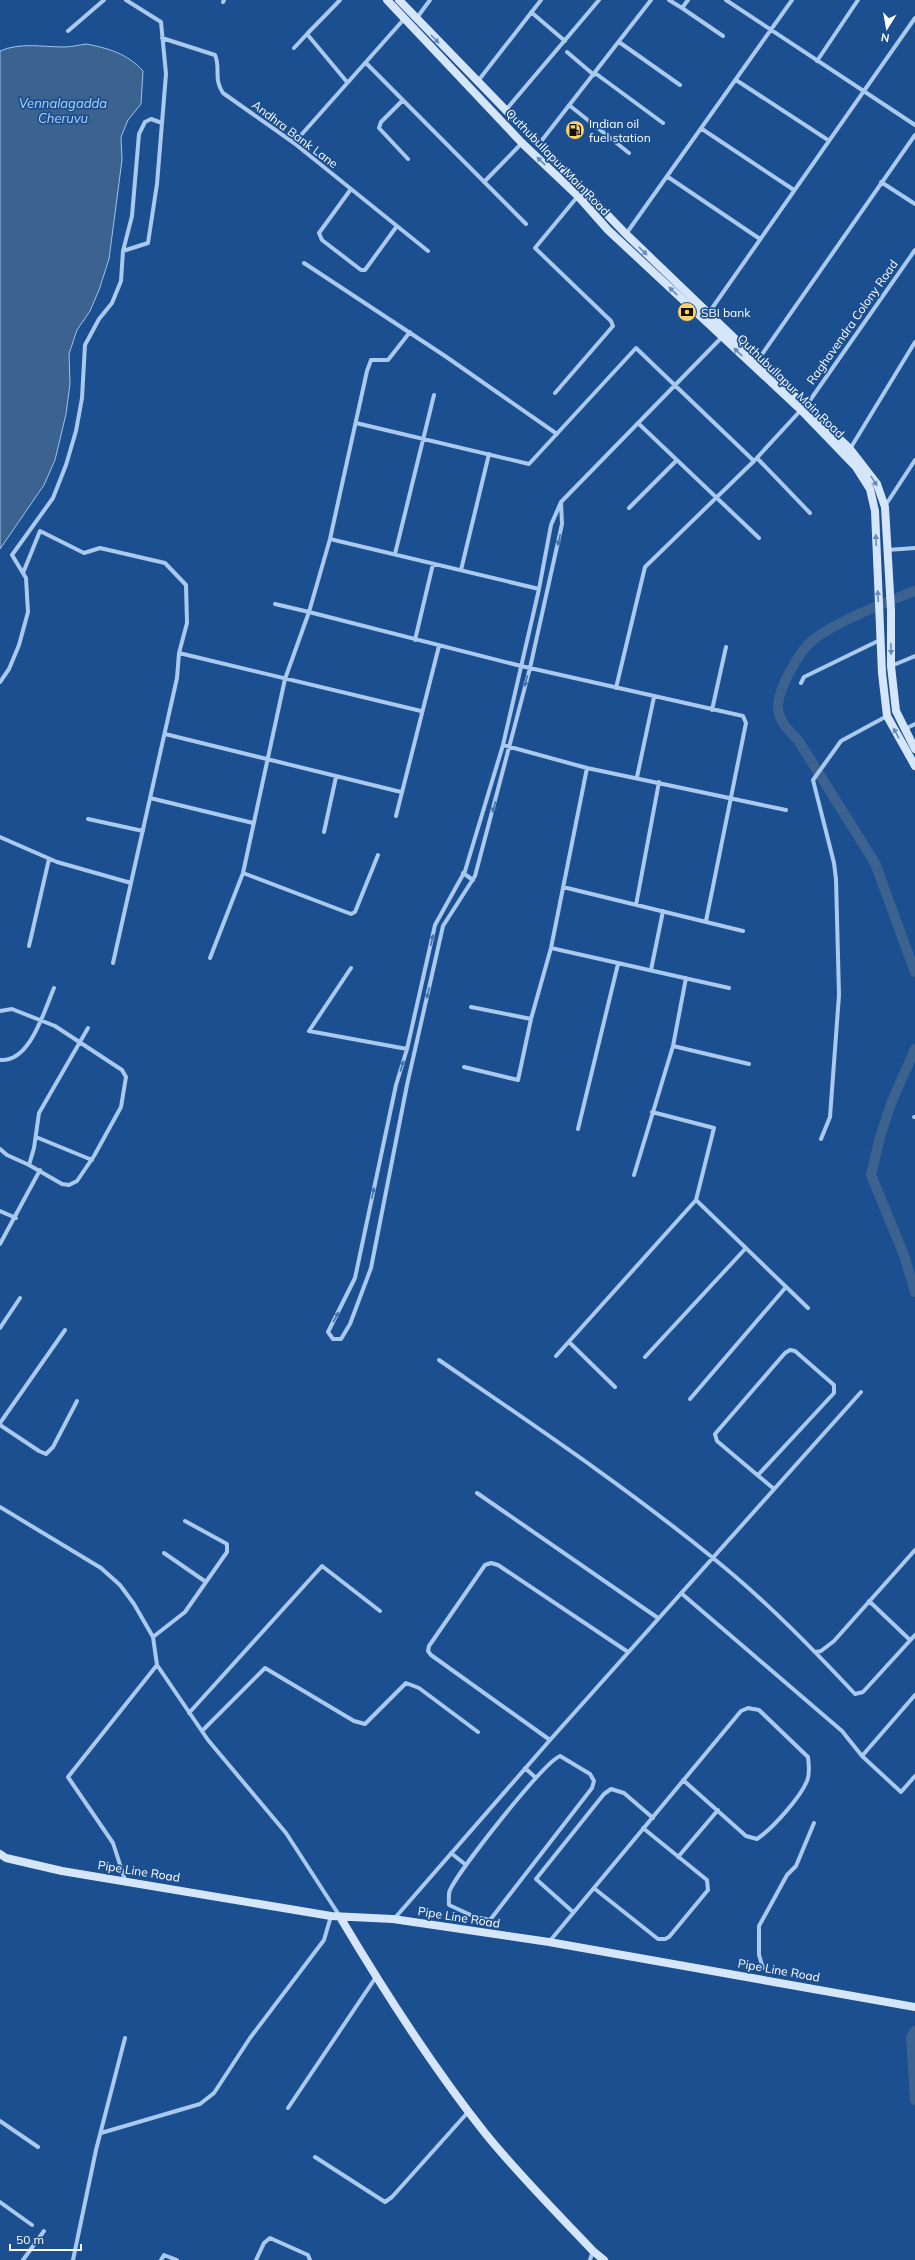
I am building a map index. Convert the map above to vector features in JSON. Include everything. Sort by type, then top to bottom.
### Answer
[{"type":"main road","name":"Quthubullapur Main Road","points":[[387,0],[522,143],[578,196],[608,230],[850,449],[877,484],[884,507],[891,610],[891,666],[896,711],[915,749]]},
{"type":"main road","name":"Quthubullapur Main Road","points":[[399,0],[505,112],[708,314],[724,334],[758,360],[856,467],[870,489],[875,511],[880,637],[887,716],[915,766]]},
{"type":"main road","points":[[877,568],[888,566]]},
{"type":"main road","points":[[880,637],[890,632]]},
{"type":"main road","name":"Pipe Line Road","points":[[0,1854],[6,1858],[62,1871],[125,1880],[331,1916],[393,1919],[549,1942],[915,2007]]},
{"type":"main road","points":[[340,1917],[376,1977],[469,2111],[510,2163],[593,2251],[604,2260]]},
{"type":"street","points":[[68,30],[104,0]]},
{"type":"street","points":[[123,252],[148,243],[157,184],[166,74],[161,22],[126,0]]},
{"type":"street","points":[[294,48],[340,0]]},
{"type":"street","points":[[416,19],[430,0]]},
{"type":"street","points":[[478,82],[541,0]]},
{"type":"street","points":[[505,112],[599,0]]},
{"type":"street","points":[[538,144],[651,0]]},
{"type":"street","points":[[669,0],[723,36]]},
{"type":"street","points":[[682,8],[688,0]]},
{"type":"street","points":[[726,0],[817,61],[863,89],[915,125]]},
{"type":"street","points":[[626,234],[668,177],[792,0]]},
{"type":"street","points":[[817,61],[858,0]]},
{"type":"street","points":[[531,12],[565,41]]},
{"type":"street","points":[[294,143],[405,18]]},
{"type":"street","points":[[708,314],[863,89],[915,18]]},
{"type":"street","points":[[307,34],[347,82]]},
{"type":"street","name":"Andhra Bank Lane","points":[[162,38],[215,55],[217,60],[218,84],[223,93],[294,143],[428,251]]},
{"type":"street","points":[[619,42],[680,85]]},
{"type":"street","points":[[567,52],[594,74],[663,123]]},
{"type":"street","points":[[366,63],[526,224]]},
{"type":"street","points":[[736,80],[828,140]]},
{"type":"street","points":[[403,100],[381,122],[379,128],[408,159]]},
{"type":"street","points":[[569,106],[629,153]]},
{"type":"street","points":[[0,682],[9,669],[19,645],[28,612],[26,578],[12,555],[53,498],[66,465],[76,431],[82,398],[85,345],[98,319],[112,303],[122,281],[123,252],[132,216],[139,134],[145,122],[151,120],[162,123]]},
{"type":"street","points":[[702,129],[794,190]]},
{"type":"street","points":[[758,360],[915,135]]},
{"type":"street","points":[[484,182],[522,143]]},
{"type":"street","points":[[668,177],[760,239]]},
{"type":"street","points":[[881,182],[915,204]]},
{"type":"street","points":[[350,189],[319,233],[319,237],[322,240],[361,270],[365,270],[397,226]]},
{"type":"street","points":[[555,393],[613,326],[611,321],[535,248],[578,196]]},
{"type":"street","name":"Raghavendra Colony Road","points":[[616,688],[645,567],[756,459],[803,408],[915,250]]},
{"type":"street","points":[[304,263],[410,332],[557,434]]},
{"type":"street","points":[[210,958],[243,873],[266,759],[285,679],[309,612],[330,539],[367,371],[372,360],[388,360],[410,332]]},
{"type":"street","points":[[561,502],[562,524],[530,668],[510,747],[472,880],[443,926],[407,1085],[371,1268],[350,1324],[341,1339],[333,1339],[328,1332],[355,1278],[396,1085],[407,1049],[435,925],[463,873],[503,745],[539,589],[550,525],[561,502],[676,386],[724,334]]},
{"type":"street","points":[[850,449],[915,342]]},
{"type":"street","points":[[356,423],[529,464],[636,348],[756,459],[810,513]]},
{"type":"street","points":[[394,554],[434,395]]},
{"type":"street","points":[[639,424],[759,538]]},
{"type":"street","points":[[462,570],[489,454]]},
{"type":"street","points":[[629,508],[677,460]]},
{"type":"street","points":[[884,507],[915,460]]},
{"type":"street","points":[[23,573],[40,531],[84,553],[100,548],[166,563],[186,585],[187,623],[179,654],[177,678],[113,963]]},
{"type":"street","points":[[330,539],[539,589]]},
{"type":"street","points":[[886,550],[915,548]]},
{"type":"street","points":[[415,640],[433,564]]},
{"type":"street","points":[[275,604],[521,666],[743,716],[746,719],[706,921]]},
{"type":"street","points":[[801,684],[804,677],[880,637]]},
{"type":"street","points":[[396,816],[421,711],[439,646]]},
{"type":"street","points":[[712,710],[726,647]]},
{"type":"street","points":[[179,654],[421,711]]},
{"type":"street","points":[[891,666],[915,656]]},
{"type":"street","points":[[637,777],[654,697]]},
{"type":"street","points":[[821,1139],[830,1117],[839,995],[836,879],[834,863],[812,780],[841,741],[887,716]]},
{"type":"street","points":[[904,729],[915,724]]},
{"type":"street","points":[[165,734],[401,792]]},
{"type":"street","points":[[503,745],[588,768],[637,777],[786,810]]},
{"type":"street","points":[[464,1067],[518,1080],[531,1019],[551,948],[588,768]]},
{"type":"street","points":[[324,832],[336,777]]},
{"type":"street","points":[[636,905],[659,782]]},
{"type":"street","points":[[150,798],[253,823]]},
{"type":"street","points":[[88,819],[142,831]]},
{"type":"street","points":[[0,837],[49,859],[131,883]]},
{"type":"street","points":[[243,873],[351,914],[355,912],[378,856]]},
{"type":"street","points":[[29,946],[49,859]]},
{"type":"street","points":[[463,873],[472,880]]},
{"type":"street","points":[[563,887],[743,931]]},
{"type":"street","points":[[651,970],[663,911]]},
{"type":"street","points":[[551,948],[729,988]]},
{"type":"street","points":[[578,1129],[618,964]]},
{"type":"street","points":[[351,968],[309,1031],[407,1049]]},
{"type":"street","points":[[634,1176],[673,1046],[686,978]]},
{"type":"street","points":[[0,1060],[11,1060],[26,1049],[54,988]]},
{"type":"street","points":[[471,1007],[531,1019]]},
{"type":"street","points":[[0,1010],[12,1009],[55,1026],[122,1070],[126,1077],[121,1107],[92,1160],[77,1181],[69,1184],[62,1184],[40,1170],[7,1155],[0,1149]]},
{"type":"street","points":[[29,1165],[36,1137],[36,1126],[39,1114],[78,1042],[88,1028]]},
{"type":"street","points":[[673,1046],[750,1064]]},
{"type":"street","points":[[556,1356],[696,1200],[714,1128],[652,1112]]},
{"type":"street","points":[[36,1137],[92,1160]]},
{"type":"street","points":[[0,1244],[16,1218],[40,1170]]},
{"type":"street","points":[[696,1200],[808,1308]]},
{"type":"street","points":[[0,1211],[16,1218]]},
{"type":"street","points":[[645,1357],[746,1248]]},
{"type":"street","points":[[690,1399],[786,1287]]},
{"type":"street","points":[[0,1328],[20,1298]]},
{"type":"street","points":[[65,1330],[0,1424],[39,1451],[46,1454],[53,1447],[77,1401]]},
{"type":"street","points":[[569,1342],[615,1387]]},
{"type":"street","points":[[758,1475],[834,1392],[834,1385],[795,1351],[790,1350],[785,1353],[715,1434],[717,1441],[774,1489]]},
{"type":"street","points":[[439,1360],[609,1477],[713,1558],[816,1652],[857,1694],[863,1692],[915,1635]]},
{"type":"street","points":[[393,1919],[525,1768],[860,1392]]},
{"type":"street","points":[[477,1493],[658,1618]]},
{"type":"street","points":[[0,1507],[101,1568],[120,1585],[134,1604],[153,1637],[157,1665],[202,1731],[286,1833],[340,1917]]},
{"type":"street","points":[[153,1637],[185,1612],[228,1552],[227,1544],[185,1521]]},
{"type":"street","points":[[816,1652],[821,1651],[834,1641],[915,1550]]},
{"type":"street","points":[[164,1553],[206,1582]]},
{"type":"street","points":[[550,1740],[431,1655],[428,1651],[429,1646],[485,1565],[491,1563],[498,1565],[628,1652]]},
{"type":"street","points":[[189,1713],[322,1566],[380,1610]]},
{"type":"street","points":[[681,1593],[842,1730],[862,1756],[901,1792],[915,1776]]},
{"type":"street","points":[[869,1601],[910,1640]]},
{"type":"street","points":[[125,1880],[114,1843],[68,1777],[157,1665]]},
{"type":"street","points":[[202,1731],[266,1668],[354,1721],[365,1724],[406,1683],[419,1688],[478,1732]]},
{"type":"street","points":[[862,1756],[915,1695]]},
{"type":"street","points":[[549,1942],[573,1912],[595,1889],[643,1828],[653,1818],[683,1780],[741,1711],[748,1708],[759,1710],[808,1757],[807,1781],[798,1795],[765,1833],[756,1839],[746,1836],[683,1780]]},
{"type":"street","points":[[560,1756],[590,1774],[594,1781],[592,1788],[490,1920],[475,1917],[449,1905],[449,1891],[466,1865],[536,1778],[560,1756]]},
{"type":"street","points":[[525,1768],[536,1778]]},
{"type":"street","points":[[573,1912],[536,1879],[604,1794],[611,1790],[618,1790],[653,1818]]},
{"type":"street","points":[[678,1856],[718,1810]]},
{"type":"street","points":[[763,1968],[759,1955],[759,1926],[788,1875],[796,1866],[814,1823]]},
{"type":"street","points":[[595,1889],[658,1938],[664,1939],[669,1937],[708,1890],[709,1885],[707,1880],[643,1828]]},
{"type":"street","points":[[451,1853],[466,1865]]},
{"type":"street","points":[[101,2133],[200,2104],[214,2093],[250,2038],[324,1940],[331,1916]]},
{"type":"street","points":[[288,2108],[376,1977]]},
{"type":"street","points":[[73,2260],[101,2133],[125,2038]]},
{"type":"street","points":[[316,2157],[385,2202],[392,2197],[469,2111]]},
{"type":"street","points":[[0,2121],[38,2147]]},
{"type":"street","points":[[0,2202],[32,2225]]},
{"type":"street","points":[[23,2260],[44,2231]]},
{"type":"street","points":[[256,2260],[264,2242],[270,2238],[308,2255],[310,2260]]},
{"type":"street","points":[[590,2260],[593,2251]]},
{"type":"street","points":[[161,2260],[164,2256],[177,2260]]},
{"type":"water","name":"Vennalagadda Cheruvu","points":[[86,44],[124,56],[143,71],[141,104],[128,120],[121,137],[122,160],[109,259],[99,290],[90,311],[77,330],[69,354],[70,384],[66,414],[55,460],[44,485],[0,549],[0,51],[8,48],[24,46],[64,47]]},
{"type":"waterway","points":[[915,591],[848,619],[823,633],[807,645],[785,681],[778,707],[782,721],[788,730],[798,740],[875,863],[915,972]]},
{"type":"waterway","points":[[915,1049],[892,1101],[880,1137],[871,1175],[904,1255],[915,1292]]},
{"type":"waterway","points":[[915,2031],[911,2037],[915,2100]]},
{"type":"place","name":"Indian oil fuel station","points":[[575,130]]},
{"type":"place","name":"SBI bank","points":[[687,312]]}]
